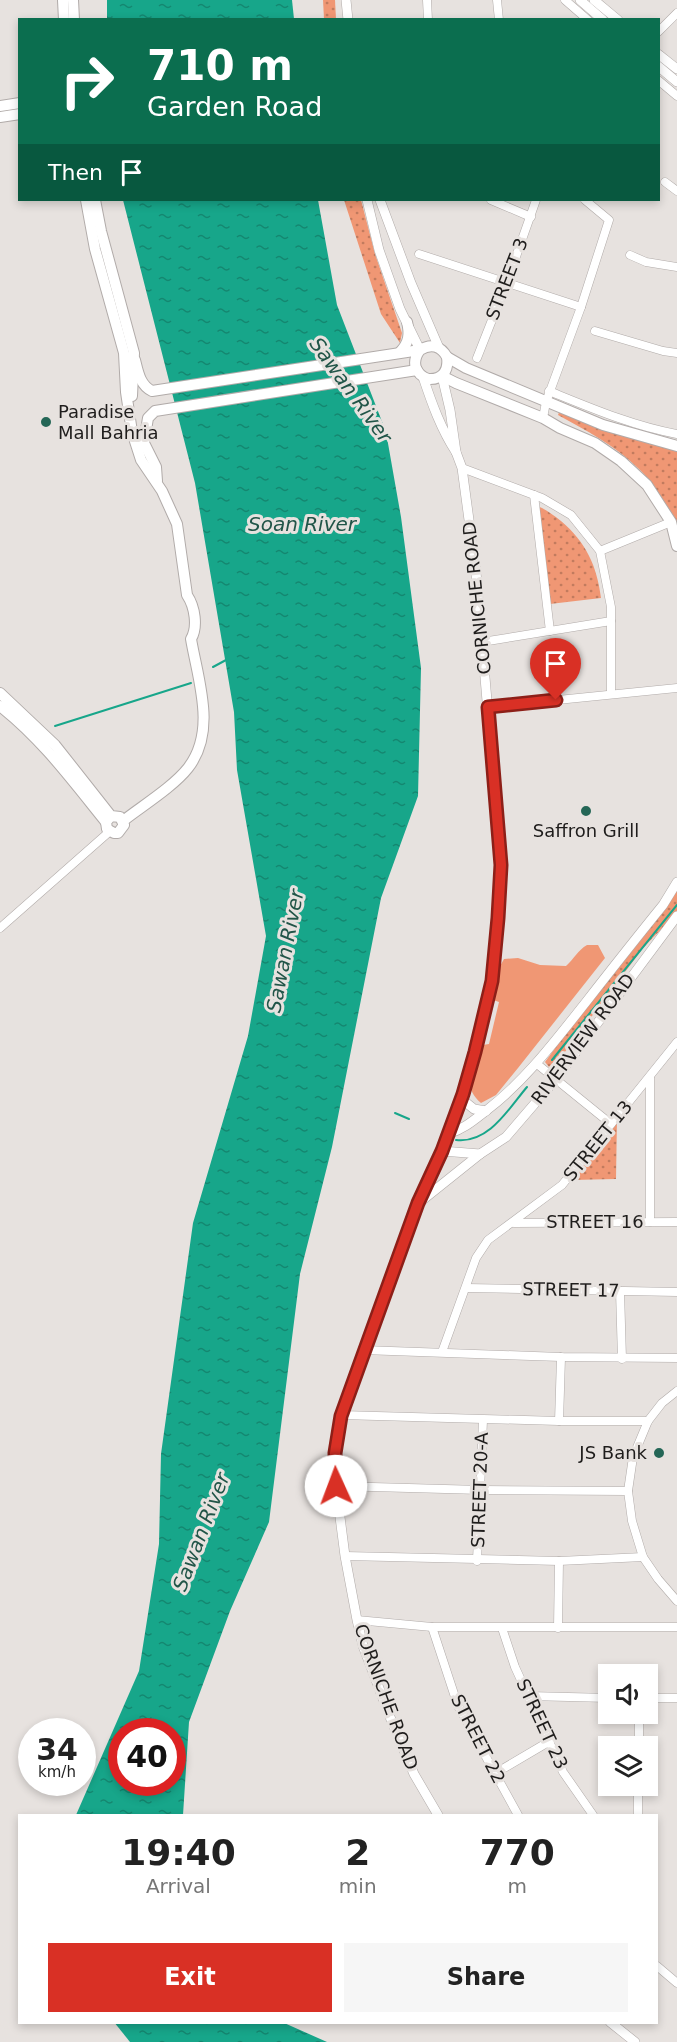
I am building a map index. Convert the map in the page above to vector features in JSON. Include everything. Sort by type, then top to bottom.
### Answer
[{"type":"main road","points":[[63,0],[64,18]]},
{"type":"main road","points":[[73,0],[74,18]]},
{"type":"main road","points":[[0,106],[18,103]]},
{"type":"main road","points":[[0,117],[18,114]]},
{"type":"main road","points":[[86,201],[95,249],[124,353],[126,398],[132,432],[141,460],[148,473],[157,481]]},
{"type":"main road","points":[[95,201],[140,378],[145,387],[152,392],[420,350],[429,346],[439,348],[447,357],[466,368],[548,397],[603,425],[677,446]]},
{"type":"main road","points":[[397,352],[408,341],[407,322]]},
{"type":"main road","points":[[420,350],[415,360],[420,374]]},
{"type":"main road","points":[[144,442],[148,418],[152,412],[397,372],[420,374],[433,379],[442,376],[448,365],[447,357]]},
{"type":"main road","points":[[123,820],[187,769],[199,748],[204,727],[191,639],[195,631],[192,602],[187,596],[177,524],[157,481],[156,466],[138,434],[133,403],[135,360]]},
{"type":"main road","points":[[442,376],[543,418],[595,443],[621,461],[647,485],[671,522],[677,546]]},
{"type":"main road","points":[[0,693],[55,745],[108,823]]},
{"type":"main road","points":[[0,706],[25,726],[49,751],[118,833],[124,825],[123,820]]},
{"type":"main road","points":[[108,823],[120,817],[123,820]]},
{"type":"street","points":[[346,0],[348,18]]},
{"type":"street","points":[[427,0],[428,18]]},
{"type":"street","points":[[497,0],[499,18]]},
{"type":"street","points":[[565,0],[586,18]]},
{"type":"street","points":[[580,0],[601,18]]},
{"type":"street","points":[[594,0],[616,18]]},
{"type":"street","points":[[660,30],[677,13]]},
{"type":"street","points":[[660,56],[677,69]]},
{"type":"street","points":[[660,68],[677,82]]},
{"type":"street","points":[[660,82],[677,96]]},
{"type":"street","points":[[665,183],[677,192]]},
{"type":"street","points":[[367,201],[379,250],[420,350]]},
{"type":"street","points":[[380,201],[411,283],[439,348]]},
{"type":"street","points":[[493,201],[531,217]]},
{"type":"street","name":"STREET 3","points":[[477,358],[536,201]]},
{"type":"street","points":[[543,418],[548,397],[581,307],[609,220],[586,201]]},
{"type":"street","points":[[419,254],[581,307]]},
{"type":"street","points":[[630,255],[646,262],[677,267]]},
{"type":"street","points":[[595,330],[663,351],[677,352]]},
{"type":"street","points":[[420,374],[446,437],[456,452]]},
{"type":"street","points":[[442,376],[456,452]]},
{"type":"street","points":[[548,397],[652,430],[677,434]]},
{"type":"street","name":"CORNICHE ROAD","points":[[437,1814],[414,1774],[363,1646],[345,1556],[336,1486],[335,1453],[341,1416],[363,1350],[418,1203],[442,1151],[463,1094],[492,981],[501,865],[476,572],[462,468],[456,452]]},
{"type":"street","points":[[462,468],[534,495],[571,515],[600,551],[611,607],[611,694]]},
{"type":"street","points":[[534,495],[550,632]]},
{"type":"street","points":[[600,551],[671,522]]},
{"type":"street","points":[[482,642],[611,621]]},
{"type":"street","points":[[488,707],[677,687]]},
{"type":"street","points":[[0,928],[108,823]]},
{"type":"street","name":"RIVERVIEW ROAD","points":[[448,1134],[459,1131],[497,1104],[537,1064],[663,905],[677,882]]},
{"type":"street","name":"RIVERVIEW ROAD","points":[[418,1203],[480,1154],[506,1137],[555,1080],[677,916]]},
{"type":"street","name":"STREET 13","points":[[442,1352],[476,1258],[488,1240],[514,1223],[562,1185],[583,1162],[677,1042]]},
{"type":"street","points":[[537,1064],[611,1124]]},
{"type":"street","points":[[650,1077],[650,1222]]},
{"type":"street","points":[[463,1094],[464,1101],[474,1109],[486,1111]]},
{"type":"street","points":[[442,1151],[480,1154]]},
{"type":"street","name":"STREET 16","points":[[514,1223],[677,1222]]},
{"type":"street","name":"STREET 17","points":[[465,1288],[677,1292]]},
{"type":"street","points":[[620,1291],[622,1359]]},
{"type":"street","points":[[363,1350],[561,1358],[677,1359]]},
{"type":"street","points":[[559,1421],[561,1358]]},
{"type":"street","points":[[677,1391],[662,1403],[648,1421],[633,1457],[627,1491],[632,1521],[643,1557],[658,1579],[677,1600]]},
{"type":"street","points":[[341,1416],[648,1421]]},
{"type":"street","name":"STREET 20-A","points":[[477,1561],[483,1420]]},
{"type":"street","points":[[336,1486],[627,1491]]},
{"type":"street","points":[[345,1556],[477,1561],[559,1561],[643,1557]]},
{"type":"street","points":[[558,1628],[559,1561]]},
{"type":"street","points":[[357,1620],[432,1627],[677,1627]]},
{"type":"street","name":"STREET 22","points":[[432,1627],[458,1706],[518,1814]]},
{"type":"street","name":"STREET 23","points":[[502,1628],[515,1667],[562,1772],[592,1814]]},
{"type":"street","points":[[528,1696],[598,1698]]},
{"type":"street","points":[[658,1698],[677,1698]]},
{"type":"street","points":[[494,1774],[550,1741]]},
{"type":"street","points":[[638,1796],[638,1814]]},
{"type":"street","points":[[658,1967],[677,1983]]},
{"type":"street","points":[[612,2024],[635,2042]]},
{"type":"shaded area","points":[[323,0],[335,0],[336,18],[324,18]]},
{"type":"shaded area","points":[[344,201],[361,201],[375,254],[402,333],[400,343],[381,314]]},
{"type":"shaded area","points":[[560,410],[677,450],[677,535],[661,500],[640,470],[611,446],[558,415]]},
{"type":"shaded area","points":[[537,506],[561,521],[584,546],[597,575],[601,598],[550,604]]},
{"type":"shaded area","points":[[677,881],[677,913],[643,948],[559,1060],[549,1067],[545,1062]]},
{"type":"shaded area","points":[[587,945],[598,945],[605,958],[496,1095],[481,1103],[471,1090],[471,1076],[483,1045],[489,1044],[499,1002],[493,1000],[499,968],[504,959],[518,958],[540,965],[566,966]]},
{"type":"shaded area","points":[[617,1118],[616,1179],[572,1180]]},
{"type":"water","points":[[107,0],[292,0],[294,18],[107,18]]},
{"type":"water","name":"Soan River","points":[[123,201],[318,201],[337,305],[386,432],[401,517],[421,668],[418,796],[381,898],[332,1147],[300,1274],[269,1522],[230,1611],[189,1722],[186,1768],[186,1718],[118,1718],[139,1671],[159,1544],[161,1454],[193,1223],[248,1036],[266,936],[237,770],[234,712],[195,483]]},
{"type":"water","name":"Soan River","points":[[108,1742],[108,1796],[184,1796],[183,1814],[76,1814],[84,1796],[96,1796],[96,1769]]},
{"type":"water","points":[[116,2024],[286,2024],[327,2042],[130,2042]]},
{"type":"waterway","points":[[213,667],[226,660]]},
{"type":"waterway","points":[[55,726],[191,683]]},
{"type":"waterway","points":[[552,1060],[677,905]]},
{"type":"waterway","points":[[456,1140],[468,1140],[488,1131],[527,1087]]},
{"type":"waterway","points":[[395,1113],[409,1119]]},
{"type":"place","name":"Paradise Mall Bahria","points":[[46,422]]},
{"type":"place","name":"Saffron Grill","points":[[586,811]]},
{"type":"place","name":"JS Bank","points":[[659,1453]]},
{"type":"route","points":[[336,1486],[335,1453],[341,1416],[418,1203],[442,1151],[463,1094],[492,981],[501,865],[488,707],[556,700]]},
{"type":"water label","name":"Sawan River","points":[[351,390]]},
{"type":"water label","name":"Sawan River","points":[[285,951]]},
{"type":"water label","name":"Sawan River","points":[[201,1532]]}]
